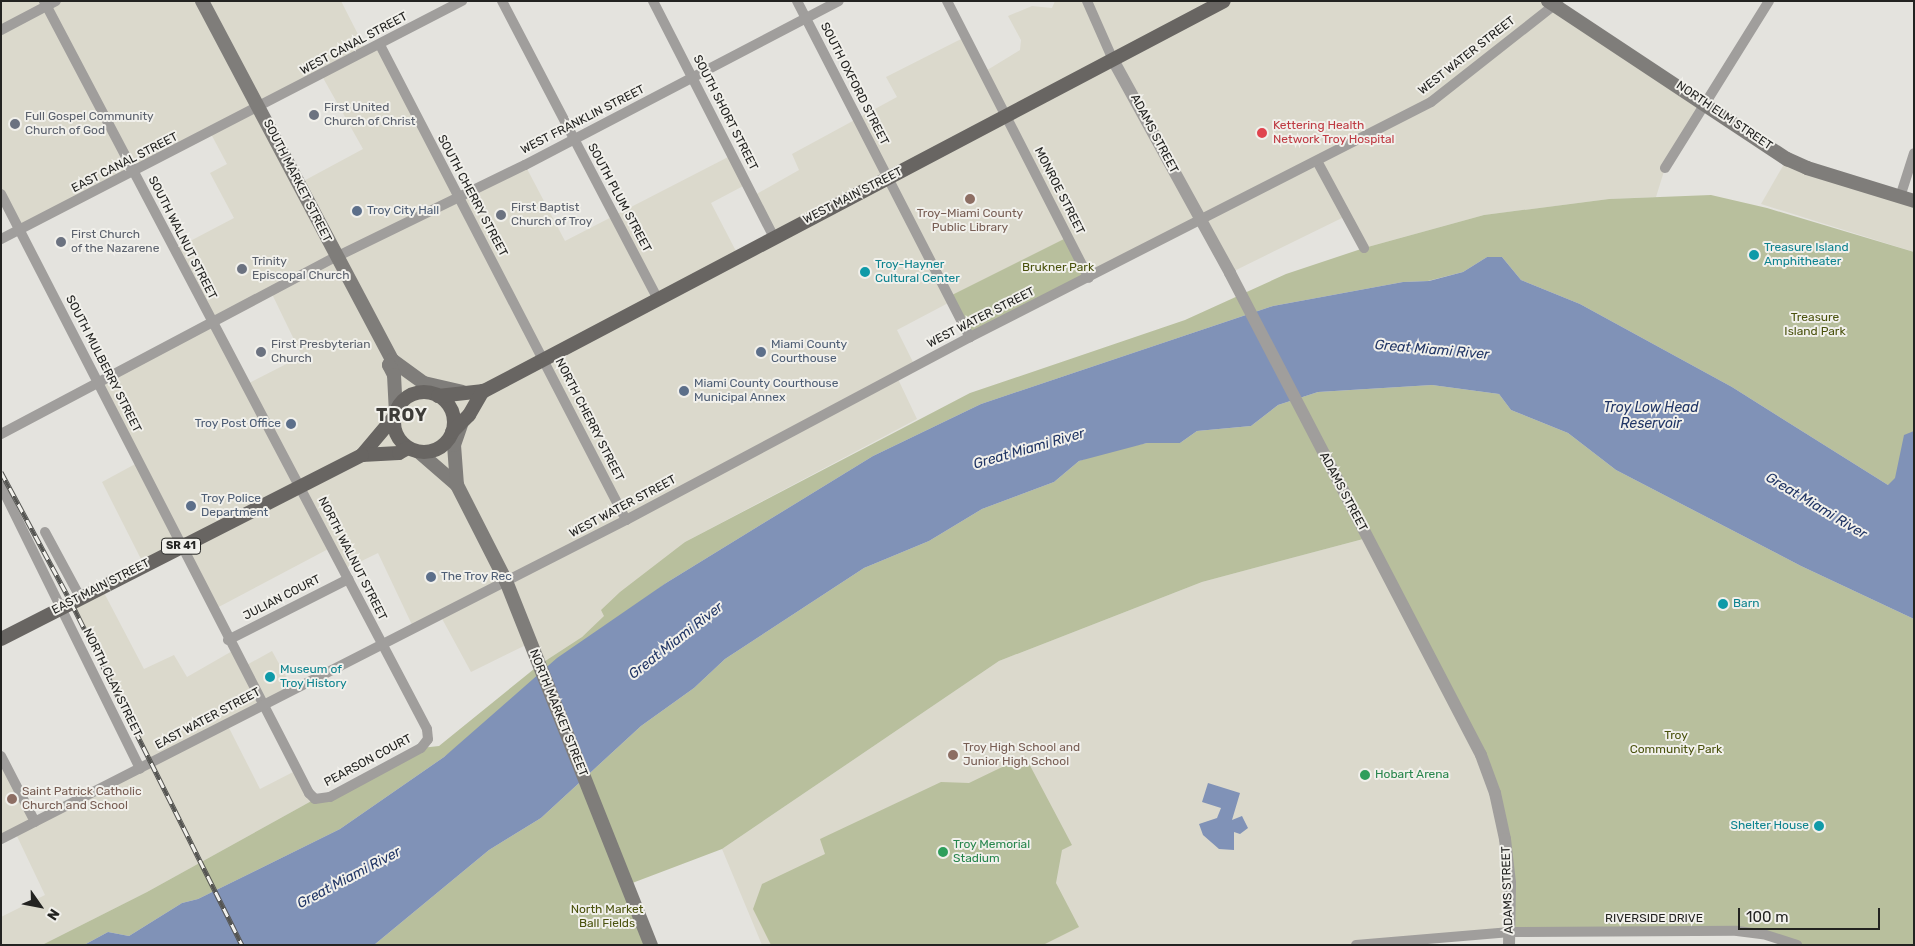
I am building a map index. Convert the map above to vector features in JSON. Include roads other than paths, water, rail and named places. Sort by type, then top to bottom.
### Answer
[{"type":"main road","name":"SOUTH MARKET STREET","points":[[202,1],[392,360]]},
{"type":"main road","name":"WEST MAIN STREET","points":[[483,391],[773,236],[889,179],[1224,1]]},
{"type":"main road","name":"NORTH ELM STREET","points":[[1553,2],[1787,159],[1914,202]]},
{"type":"main road","points":[[429,462],[409,451],[397,436],[394,375],[389,365],[392,360],[436,395],[453,416],[457,485]]},
{"type":"main road","points":[[417,378],[468,393]]},
{"type":"main road","points":[[362,455],[410,396],[419,392],[436,395],[483,391]]},
{"type":"main road","points":[[362,455],[438,449],[455,434],[483,391]]},
{"type":"main road","points":[[409,451],[429,462],[457,485]]},
{"type":"main road","name":"EAST MAIN STREET","points":[[1,639],[301,484],[362,455]]},
{"type":"main road","name":"NORTH MARKET STREET","points":[[457,485],[506,581],[651,945]]},
{"type":"street","points":[[1,30],[45,4],[56,1]]},
{"type":"street","name":"WEST CANAL STREET","points":[[259,109],[462,1]]},
{"type":"street","name":"SOUTH PLUM STREET","points":[[502,1],[658,299]]},
{"type":"street","name":"SOUTH SHORT STREET","points":[[653,1],[773,236]]},
{"type":"street","name":"SOUTH OXFORD STREET","points":[[797,1],[970,337]]},
{"type":"street","name":"WEST FRANKLIN STREET","points":[[1,434],[336,257],[574,139],[839,1]]},
{"type":"street","name":"MONROE STREET","points":[[946,1],[1007,115],[1089,278]]},
{"type":"street","points":[[1087,1],[1114,60]]},
{"type":"street","points":[[1665,168],[1769,1]]},
{"type":"street","name":"WEST WATER STREET","points":[[506,581],[626,520],[970,337],[1201,221],[1431,102],[1553,2]]},
{"type":"street","name":"SOUTH WALNUT STREET","points":[[45,4],[134,172],[211,324],[301,484]]},
{"type":"street","name":"SOUTH CHERRY STREET","points":[[380,45],[457,197],[544,358]]},
{"type":"street","name":"ADAMS STREET","points":[[1114,60],[1240,295],[1487,770],[1505,838],[1510,938]]},
{"type":"street","name":"EAST CANAL STREET","points":[[1,239],[259,109]]},
{"type":"street","points":[[1900,197],[1914,153]]},
{"type":"street","points":[[1317,161],[1364,248]]},
{"type":"street","name":"SOUTH MULBERRY STREET","points":[[1,194],[100,383],[180,547],[228,640],[315,799]]},
{"type":"street","name":"NORTH CHERRY STREET","points":[[544,358],[626,520]]},
{"type":"street","name":"NORTH WALNUT STREET","points":[[301,484],[381,645],[428,729],[428,739]]},
{"type":"street","name":"NORTH CLAY STREET","points":[[1,486],[140,769]]},
{"type":"street","points":[[44,532],[80,597]]},
{"type":"street","name":"JULIAN COURT","points":[[228,640],[348,579]]},
{"type":"street","name":"EAST WATER STREET","points":[[1,839],[506,581]]},
{"type":"street","name":"PEARSON COURT","points":[[315,799],[330,797],[421,748],[428,739]]},
{"type":"street","points":[[1,756],[35,822]]},
{"type":"street","name":"RIVERSIDE DRIVE","points":[[1356,945],[1737,931],[1764,934],[1797,945]]},
{"type":"water","name":"Troy Low Head Reservoir","points":[[1487,257],[1502,257],[1521,280],[1580,304],[1732,387],[1888,485],[1895,478],[1904,435],[1914,431],[1914,619],[1801,566],[1616,470],[1568,433],[1511,410],[1499,394],[1432,385],[1318,392],[1278,405],[1251,426],[1197,431],[1180,443],[1147,443],[1079,461],[1054,482],[982,509],[929,541],[864,568],[725,659],[694,688],[641,726],[541,818],[489,850],[374,945],[84,945],[108,932],[129,936],[182,903],[198,899],[340,829],[444,757],[557,658],[666,583],[873,456],[981,404],[1273,306],[1403,282],[1429,281],[1463,272]]},
{"type":"water","points":[[1208,783],[1240,793],[1232,820],[1242,816],[1248,828],[1240,834],[1234,832],[1234,850],[1219,849],[1203,835],[1199,824],[1217,818],[1221,808],[1202,802]]},
{"type":"railway","points":[[1,472],[71,602],[242,945]]},
{"type":"place","name":"First United Church of Christ","points":[[314,115]]},
{"type":"place","name":"Full Gospel Community Church of God","points":[[15,124]]},
{"type":"place","name":"Kettering Health Network Troy Hospital","points":[[1262,133]]},
{"type":"place","name":"Troy–Miami County Public Library","points":[[970,199]]},
{"type":"place","name":"Troy City Hall","points":[[357,211]]},
{"type":"place","name":"First Baptist Church of Troy","points":[[501,215]]},
{"type":"place","name":"First Church of the Nazarene","points":[[61,242]]},
{"type":"place","name":"Treasure Island Amphitheater","points":[[1754,255]]},
{"type":"place","name":"Trinity Episcopal Church","points":[[242,269]]},
{"type":"place","name":"Troy-Hayner Cultural Center","points":[[865,272]]},
{"type":"place","name":"First Presbyterian Church","points":[[261,352]]},
{"type":"place","name":"Miami County Courthouse","points":[[761,352]]},
{"type":"place","name":"Miami County Courthouse Municipal Annex","points":[[684,391]]},
{"type":"place","name":"Troy Post Office","points":[[291,424]]},
{"type":"place","name":"Troy Police Department","points":[[191,506]]},
{"type":"place","name":"The Troy Rec","points":[[431,577]]},
{"type":"place","name":"Barn","points":[[1723,604]]},
{"type":"place","name":"Museum of Troy History","points":[[270,677]]},
{"type":"place","name":"Troy High School and Junior High School","points":[[953,755]]},
{"type":"place","name":"Hobart Arena","points":[[1365,775]]},
{"type":"place","name":"Saint Patrick Catholic Church and School","points":[[12,799]]},
{"type":"place","name":"Shelter House","points":[[1819,826]]},
{"type":"place","name":"Troy Memorial Stadium","points":[[943,852]]},
{"type":"district","name":"TROY","points":[[402,415]]},
{"type":"park label","name":"Brukner Park","points":[[1058,268]]},
{"type":"park label","name":"Treasure Island Park","points":[[1815,325]]},
{"type":"park label","name":"Troy Community Park","points":[[1676,743]]},
{"type":"park label","name":"North Market Ball Fields","points":[[607,917]]},
{"type":"water label","name":"Great Miami River","points":[[1432,350]]},
{"type":"water label","name":"Great Miami River","points":[[1029,449]]},
{"type":"water label","name":"Great Miami River","points":[[1816,506]]},
{"type":"water label","name":"Great Miami River","points":[[676,641]]},
{"type":"water label","name":"Great Miami River","points":[[349,878]]}]
